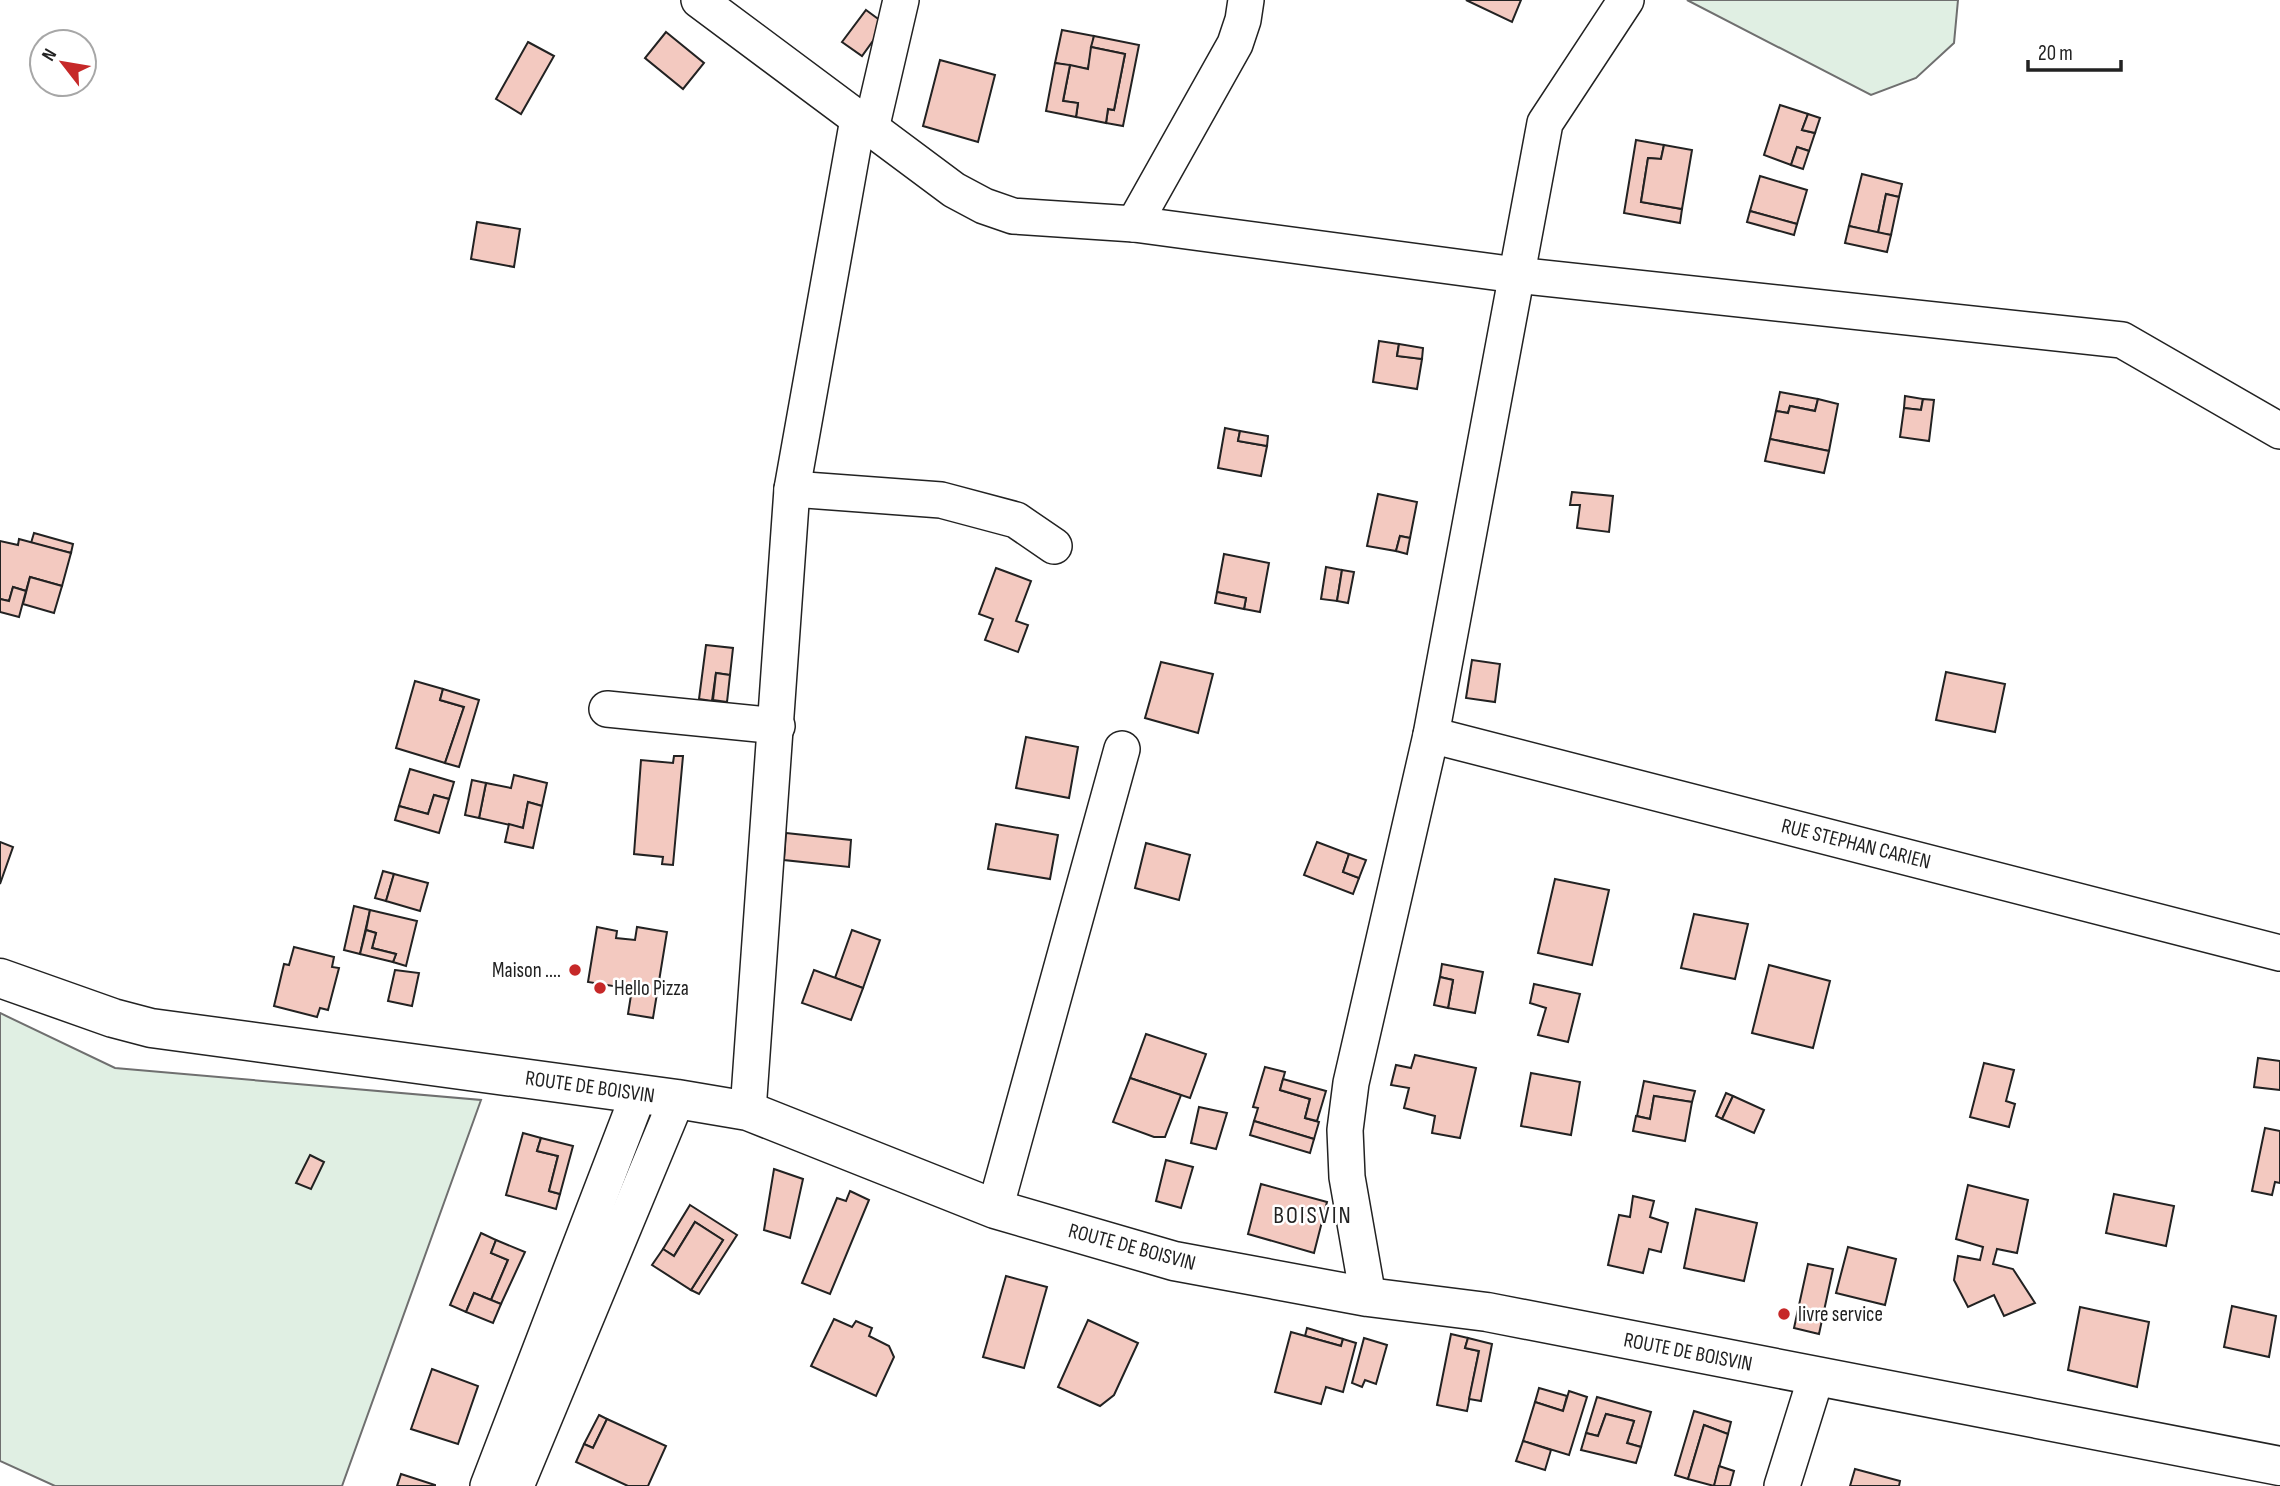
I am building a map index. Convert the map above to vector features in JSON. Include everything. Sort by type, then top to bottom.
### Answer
[{"type":"main road","name":"ROUTE DE BOISVIN","points":[[0,978],[113,1018],[151,1028],[639,1093],[748,1111],[995,1209],[1174,1261],[1368,1297],[1487,1312],[2280,1466]]},
{"type":"street","points":[[699,0],[954,190],[984,206],[1013,216],[1134,224],[1516,275],[2122,340],[2280,431]]},
{"type":"street","points":[[748,1111],[792,489],[864,124],[901,0]]},
{"type":"street","points":[[1134,224],[1235,44],[1245,0]]},
{"type":"street","points":[[1368,1297],[1347,1177],[1345,1130],[1359,1049],[1431,735],[1545,123],[1626,0]]},
{"type":"street","points":[[792,489],[941,500],[1016,520],[1054,545]]},
{"type":"street","points":[[607,709],[777,726]]},
{"type":"street","name":"RUE STEPHAN CARIEN","points":[[1431,735],[2280,953]]},
{"type":"street","points":[[995,1209],[1122,749]]},
{"type":"street","points":[[488,1486],[639,1093]]},
{"type":"street","points":[[516,1486],[677,1099]]},
{"type":"street","points":[[1782,1486],[1816,1377]]},
{"type":"green space","points":[[1687,0],[1958,0],[1954,43],[1916,78],[1871,95]]},
{"type":"green space","points":[[0,1013],[115,1068],[481,1100],[342,1486],[55,1486],[0,1461]]},
{"type":"building","points":[[1466,0],[1521,0],[1512,22]]},
{"type":"building","points":[[866,10],[885,24],[862,56],[842,42]]},
{"type":"building","points":[[1062,30],[1094,36],[1088,69],[1055,63]]},
{"type":"building","points":[[666,32],[704,63],[683,89],[645,58]]},
{"type":"building","points":[[1094,36],[1139,45],[1123,126],[1106,123],[1108,109],[1114,110],[1125,54],[1091,47]]},
{"type":"building","points":[[528,42],[554,56],[521,114],[496,99]]},
{"type":"building","points":[[1091,47],[1125,54],[1114,110],[1108,109],[1106,123],[1076,117],[1078,103],[1063,101],[1070,65],[1088,69]]},
{"type":"building","points":[[940,60],[995,75],[978,142],[923,126]]},
{"type":"building","points":[[1055,63],[1070,65],[1063,101],[1078,103],[1076,117],[1046,111]]},
{"type":"building","points":[[1780,105],[1808,114],[1802,130],[1815,133],[1809,151],[1797,147],[1791,165],[1764,155]]},
{"type":"building","points":[[1808,114],[1820,118],[1815,133],[1802,130]]},
{"type":"building","points":[[1636,140],[1664,145],[1661,159],[1648,158],[1641,202],[1682,209],[1680,223],[1624,213]]},
{"type":"building","points":[[1664,145],[1692,150],[1682,209],[1641,202],[1648,158],[1661,159]]},
{"type":"building","points":[[1797,147],[1809,151],[1803,169],[1791,165]]},
{"type":"building","points":[[1862,174],[1902,184],[1899,197],[1886,194],[1878,233],[1849,226]]},
{"type":"building","points":[[1760,176],[1807,190],[1797,224],[1750,211]]},
{"type":"building","points":[[1886,194],[1899,197],[1891,235],[1878,233]]},
{"type":"building","points":[[1750,211],[1797,224],[1794,235],[1747,222]]},
{"type":"building","points":[[477,222],[520,229],[514,267],[471,259]]},
{"type":"building","points":[[1849,226],[1891,235],[1887,252],[1845,243]]},
{"type":"building","points":[[1379,341],[1399,344],[1397,356],[1422,359],[1417,389],[1373,382]]},
{"type":"building","points":[[1399,344],[1423,348],[1422,359],[1397,356]]},
{"type":"building","points":[[1780,392],[1818,399],[1815,411],[1790,406],[1788,413],[1776,411]]},
{"type":"building","points":[[1905,396],[1923,399],[1921,410],[1904,408]]},
{"type":"building","points":[[1818,399],[1838,404],[1829,451],[1770,439],[1776,411],[1788,413],[1790,406],[1815,411]]},
{"type":"building","points":[[1923,399],[1934,400],[1929,441],[1900,437],[1904,408],[1921,410]]},
{"type":"building","points":[[1225,428],[1240,431],[1238,441],[1267,446],[1261,476],[1218,468]]},
{"type":"building","points":[[1240,431],[1268,436],[1267,446],[1238,441]]},
{"type":"building","points":[[1770,439],[1829,451],[1824,473],[1765,461]]},
{"type":"building","points":[[1572,492],[1613,496],[1609,532],[1577,528],[1580,505],[1570,505]]},
{"type":"building","points":[[1378,494],[1417,502],[1410,538],[1400,536],[1396,551],[1367,546]]},
{"type":"building","points":[[34,533],[73,544],[71,553],[31,543]]},
{"type":"building","points":[[1400,536],[1410,538],[1407,554],[1396,551]]},
{"type":"building","points":[[19,539],[71,553],[62,586],[30,577],[26,591],[13,587],[9,601],[0,599],[0,541],[18,545]]},
{"type":"building","points":[[1224,554],[1269,563],[1260,612],[1244,609],[1246,598],[1217,592]]},
{"type":"building","points":[[1326,567],[1342,570],[1337,601],[1321,599]]},
{"type":"building","points":[[996,568],[1031,581],[1016,621],[1028,625],[1018,652],[985,640],[993,619],[979,614]]},
{"type":"building","points":[[1342,570],[1354,572],[1348,603],[1337,601]]},
{"type":"building","points":[[30,577],[62,586],[54,613],[23,604]]},
{"type":"building","points":[[13,587],[26,591],[19,617],[0,612],[0,599],[9,601]]},
{"type":"building","points":[[1217,592],[1246,598],[1244,609],[1215,603]]},
{"type":"building","points":[[706,645],[733,648],[730,675],[716,673],[712,701],[699,699]]},
{"type":"building","points":[[1472,660],[1500,664],[1495,702],[1466,698]]},
{"type":"building","points":[[1161,662],[1213,674],[1198,733],[1145,718]]},
{"type":"building","points":[[1946,672],[2005,684],[1995,732],[1936,720]]},
{"type":"building","points":[[716,673],[730,675],[727,702],[713,700]]},
{"type":"building","points":[[415,681],[443,689],[440,700],[464,707],[445,763],[396,748]]},
{"type":"building","points":[[443,689],[479,700],[459,767],[445,763],[464,707],[440,700]]},
{"type":"building","points":[[1026,737],[1078,747],[1069,798],[1016,788]]},
{"type":"building","points":[[674,756],[683,756],[673,865],[662,864],[663,857],[634,854],[641,760],[673,763]]},
{"type":"building","points":[[410,769],[454,782],[449,799],[434,795],[428,814],[399,806]]},
{"type":"building","points":[[514,775],[547,783],[542,806],[528,802],[523,828],[479,818],[486,783],[511,788]]},
{"type":"building","points":[[472,780],[486,783],[479,818],[465,815]]},
{"type":"building","points":[[434,795],[449,799],[439,833],[395,820],[399,806],[428,814]]},
{"type":"building","points":[[528,802],[542,806],[533,848],[505,842],[509,824],[523,828]]},
{"type":"building","points":[[996,824],[1058,835],[1050,879],[988,869]]},
{"type":"building","points":[[786,833],[851,840],[849,867],[784,860]]},
{"type":"building","points":[[0,842],[13,847],[0,884]]},
{"type":"building","points":[[1317,842],[1349,854],[1343,872],[1359,878],[1353,894],[1304,875]]},
{"type":"building","points":[[1146,843],[1190,855],[1179,900],[1135,888]]},
{"type":"building","points":[[1349,854],[1366,860],[1359,878],[1343,872]]},
{"type":"building","points":[[383,871],[394,874],[386,901],[375,898]]},
{"type":"building","points":[[394,874],[428,883],[420,911],[386,901]]},
{"type":"building","points":[[1555,879],[1609,890],[1592,965],[1538,953]]},
{"type":"building","points":[[354,906],[370,910],[360,954],[344,950]]},
{"type":"building","points":[[370,910],[417,921],[406,966],[393,962],[396,954],[372,948],[376,933],[366,930]]},
{"type":"building","points":[[1694,914],[1748,924],[1735,979],[1681,968]]},
{"type":"building","points":[[597,927],[617,931],[616,938],[635,940],[637,927],[667,932],[653,1018],[628,1014],[632,989],[588,982]]},
{"type":"building","points":[[366,930],[376,933],[372,948],[396,954],[393,962],[360,954]]},
{"type":"building","points":[[852,930],[880,940],[863,988],[835,978]]},
{"type":"building","points":[[294,947],[334,957],[332,967],[339,968],[328,1010],[320,1008],[317,1017],[274,1006],[284,964],[289,965]]},
{"type":"building","points":[[1442,964],[1483,972],[1475,1013],[1448,1008],[1453,980],[1440,977]]},
{"type":"building","points":[[1769,965],[1830,981],[1813,1048],[1752,1033]]},
{"type":"building","points":[[395,970],[419,973],[412,1006],[388,1001]]},
{"type":"building","points":[[814,970],[863,988],[851,1020],[802,1003]]},
{"type":"building","points":[[1440,977],[1453,980],[1448,1008],[1434,1005]]},
{"type":"building","points":[[1534,984],[1580,994],[1568,1042],[1538,1035],[1546,1008],[1530,1003]]},
{"type":"building","points":[[1146,1034],[1206,1054],[1190,1098],[1130,1078]]},
{"type":"building","points":[[1415,1055],[1476,1068],[1460,1138],[1432,1133],[1435,1116],[1404,1108],[1409,1088],[1391,1085],[1396,1065],[1411,1068]]},
{"type":"building","points":[[2258,1058],[2280,1061],[2280,1090],[2254,1087]]},
{"type":"building","points":[[1984,1063],[2014,1070],[2006,1101],[2015,1104],[2009,1127],[1970,1117]]},
{"type":"building","points":[[1265,1067],[1285,1072],[1280,1090],[1310,1099],[1305,1118],[1319,1122],[1314,1139],[1254,1121],[1258,1108],[1253,1107]]},
{"type":"building","points":[[1531,1073],[1580,1082],[1571,1135],[1521,1126]]},
{"type":"building","points":[[1130,1078],[1181,1095],[1165,1137],[1154,1137],[1113,1122]]},
{"type":"building","points":[[1283,1079],[1326,1091],[1317,1121],[1305,1118],[1310,1099],[1280,1090]]},
{"type":"building","points":[[1644,1081],[1695,1091],[1692,1102],[1654,1096],[1650,1119],[1637,1116]]},
{"type":"building","points":[[1726,1093],[1733,1096],[1722,1119],[1716,1116]]},
{"type":"building","points":[[1654,1096],[1692,1102],[1685,1141],[1633,1131],[1636,1116],[1650,1119]]},
{"type":"building","points":[[1733,1096],[1764,1110],[1754,1133],[1722,1119]]},
{"type":"building","points":[[1199,1107],[1227,1113],[1216,1149],[1191,1143]]},
{"type":"building","points":[[1254,1121],[1314,1139],[1310,1153],[1250,1135]]},
{"type":"building","points":[[2265,1128],[2280,1131],[2280,1183],[2275,1182],[2272,1195],[2252,1191]]},
{"type":"building","points":[[523,1133],[541,1138],[537,1151],[558,1156],[549,1191],[560,1194],[556,1209],[506,1195]]},
{"type":"building","points":[[541,1138],[573,1146],[560,1194],[549,1191],[558,1156],[537,1151]]},
{"type":"building","points":[[310,1155],[324,1162],[311,1189],[296,1183]]},
{"type":"building","points":[[1166,1160],[1193,1167],[1181,1208],[1156,1201]]},
{"type":"building","points":[[774,1169],[803,1179],[790,1238],[764,1230]]},
{"type":"building","points":[[1261,1184],[1327,1202],[1314,1253],[1248,1234]]},
{"type":"building","points":[[1968,1185],[2028,1200],[2017,1253],[1997,1249],[1993,1264],[2013,1269],[2035,1303],[2004,1316],[1994,1295],[1968,1307],[1954,1280],[1958,1256],[1980,1260],[1983,1247],[1956,1239]]},
{"type":"building","points":[[850,1191],[869,1200],[830,1294],[802,1283],[837,1198],[846,1201]]},
{"type":"building","points":[[2114,1194],[2174,1206],[2166,1246],[2106,1233]]},
{"type":"building","points":[[1633,1196],[1654,1201],[1650,1217],[1668,1223],[1661,1252],[1649,1249],[1643,1273],[1608,1265],[1619,1215],[1630,1217]]},
{"type":"building","points":[[690,1205],[737,1235],[699,1294],[691,1290],[723,1240],[695,1222],[674,1256],[663,1249]]},
{"type":"building","points":[[1696,1209],[1757,1223],[1744,1281],[1684,1268]]},
{"type":"building","points":[[695,1222],[723,1240],[691,1290],[652,1265],[663,1249],[674,1256]]},
{"type":"building","points":[[481,1233],[496,1240],[491,1253],[508,1260],[491,1300],[474,1293],[466,1312],[450,1305]]},
{"type":"building","points":[[496,1240],[525,1252],[501,1304],[491,1300],[508,1260],[491,1253]]},
{"type":"building","points":[[1848,1247],[1896,1259],[1885,1305],[1836,1293]]},
{"type":"building","points":[[1808,1264],[1833,1269],[1819,1334],[1794,1328]]},
{"type":"building","points":[[1006,1276],[1047,1287],[1024,1368],[983,1357]]},
{"type":"building","points":[[474,1293],[501,1304],[493,1323],[466,1312]]},
{"type":"building","points":[[2232,1306],[2276,1316],[2269,1357],[2224,1347]]},
{"type":"building","points":[[2080,1307],[2149,1322],[2137,1387],[2068,1370]]},
{"type":"building","points":[[834,1319],[852,1327],[856,1321],[872,1328],[869,1336],[889,1346],[894,1357],[876,1396],[811,1366]]},
{"type":"building","points":[[1088,1320],[1138,1343],[1114,1395],[1100,1406],[1058,1387]]},
{"type":"building","points":[[1307,1328],[1343,1339],[1341,1346],[1305,1336]]},
{"type":"building","points":[[1291,1332],[1341,1346],[1343,1339],[1356,1343],[1343,1392],[1326,1387],[1321,1404],[1275,1392]]},
{"type":"building","points":[[1451,1334],[1468,1338],[1465,1348],[1479,1351],[1467,1411],[1437,1405]]},
{"type":"building","points":[[1364,1338],[1387,1345],[1376,1384],[1365,1380],[1362,1387],[1352,1383]]},
{"type":"building","points":[[1468,1338],[1492,1344],[1481,1401],[1469,1399],[1479,1351],[1465,1348]]},
{"type":"building","points":[[432,1369],[478,1386],[458,1444],[411,1429]]},
{"type":"building","points":[[1539,1388],[1567,1396],[1563,1411],[1535,1402]]},
{"type":"building","points":[[1569,1391],[1587,1397],[1569,1455],[1523,1441],[1535,1402],[1563,1411]]},
{"type":"building","points":[[1597,1397],[1651,1412],[1641,1447],[1627,1443],[1634,1421],[1606,1414],[1598,1436],[1586,1433]]},
{"type":"building","points":[[1694,1411],[1731,1422],[1728,1434],[1704,1425],[1688,1479],[1675,1475]]},
{"type":"building","points":[[1606,1414],[1634,1421],[1627,1443],[1641,1447],[1636,1463],[1581,1450],[1586,1433],[1598,1436]]},
{"type":"building","points":[[599,1415],[607,1419],[593,1448],[584,1444]]},
{"type":"building","points":[[607,1419],[666,1446],[648,1486],[628,1486],[576,1462],[584,1444],[593,1448]]},
{"type":"building","points":[[1704,1425],[1728,1434],[1714,1486],[1688,1479]]},
{"type":"building","points":[[1523,1441],[1551,1450],[1545,1470],[1516,1461]]},
{"type":"building","points":[[1719,1466],[1734,1471],[1730,1486],[1714,1486]]},
{"type":"building","points":[[1855,1469],[1900,1481],[1899,1486],[1850,1486]]},
{"type":"building","points":[[401,1474],[435,1485],[435,1486],[397,1486]]},
{"type":"place","name":"Maison ....","points":[[575,970]]},
{"type":"place","name":"Hello Pizza","points":[[600,988]]},
{"type":"place","name":"livre service","points":[[1784,1314]]},
{"type":"district","name":"BOISVIN","points":[[1313,1215]]}]
